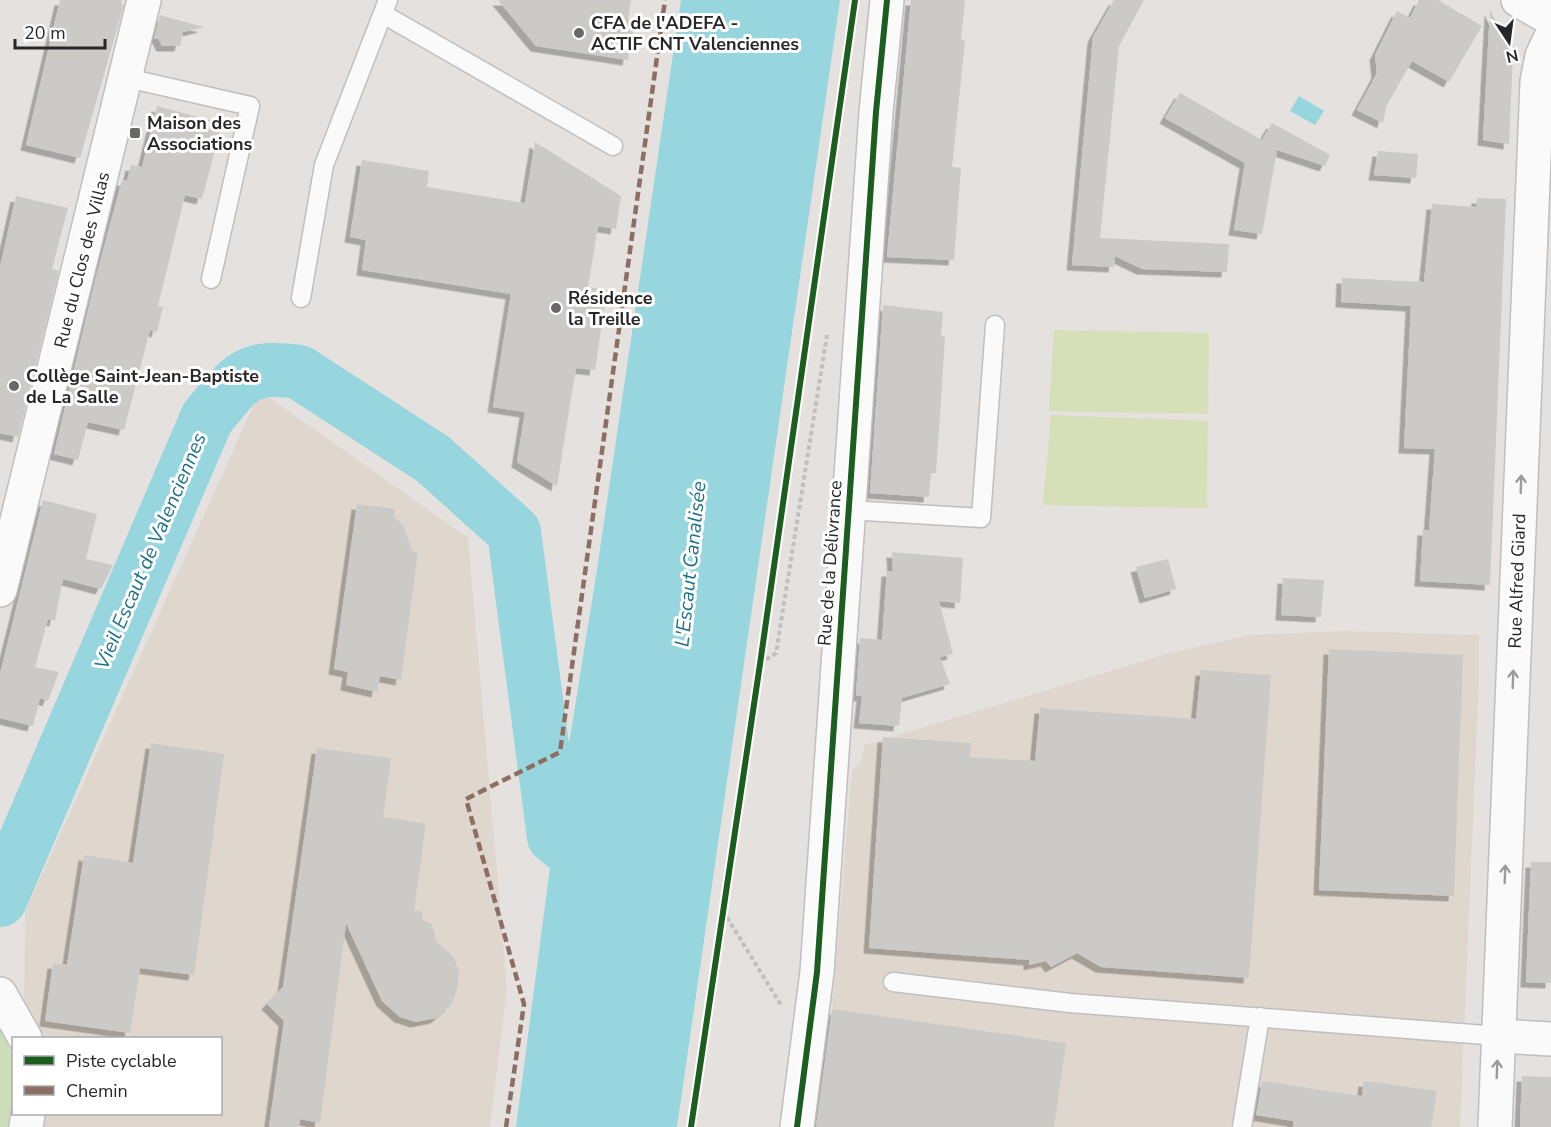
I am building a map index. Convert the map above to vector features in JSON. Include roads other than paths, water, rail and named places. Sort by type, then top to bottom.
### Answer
[{"type":"street","name":"Rue du Clos des Villas","points":[[0,590],[127,78],[144,0]]},
{"type":"street","name":"Rue de la Délivrance","points":[[796,1127],[817,972],[875,124],[887,0]]},
{"type":"street","points":[[1518,0],[1551,19]]},
{"type":"street","name":"Rue Alfred Giard","points":[[1495,1127],[1537,82],[1542,56],[1551,37]]},
{"type":"street","points":[[1499,1036],[1551,1039]]},
{"type":"lane","points":[[301,298],[324,165],[386,7],[613,146]]},
{"type":"lane","points":[[127,78],[250,106],[211,279]]},
{"type":"lane","points":[[848,510],[981,518],[995,325]]},
{"type":"lane","points":[[893,982],[1059,1002],[1499,1036]]},
{"type":"lane","points":[[1242,1127],[1260,1017]]},
{"type":"water","name":"L'Escaut Canalisée","points":[[681,0],[840,0],[677,1127],[516,1127],[554,837],[596,576]]},
{"type":"water","points":[[1299,96],[1324,111],[1315,125],[1290,111]]},
{"type":"waterway","name":"Vieil Escaut de Valenciennes","points":[[0,900],[207,418],[236,384],[245,377],[266,370],[299,372],[433,459],[514,532],[554,837],[613,883]]},
{"type":"place","name":"CFA de l'ADEFA - ACTIF CNT Valenciennes","points":[[579,33]]},
{"type":"place","name":"Maison des Associations","points":[[135,133]]},
{"type":"place","name":"Résidence la Treille","points":[[556,308]]},
{"type":"place","name":"Collège Saint-Jean-Baptiste de La Salle","points":[[14,386]]}]
